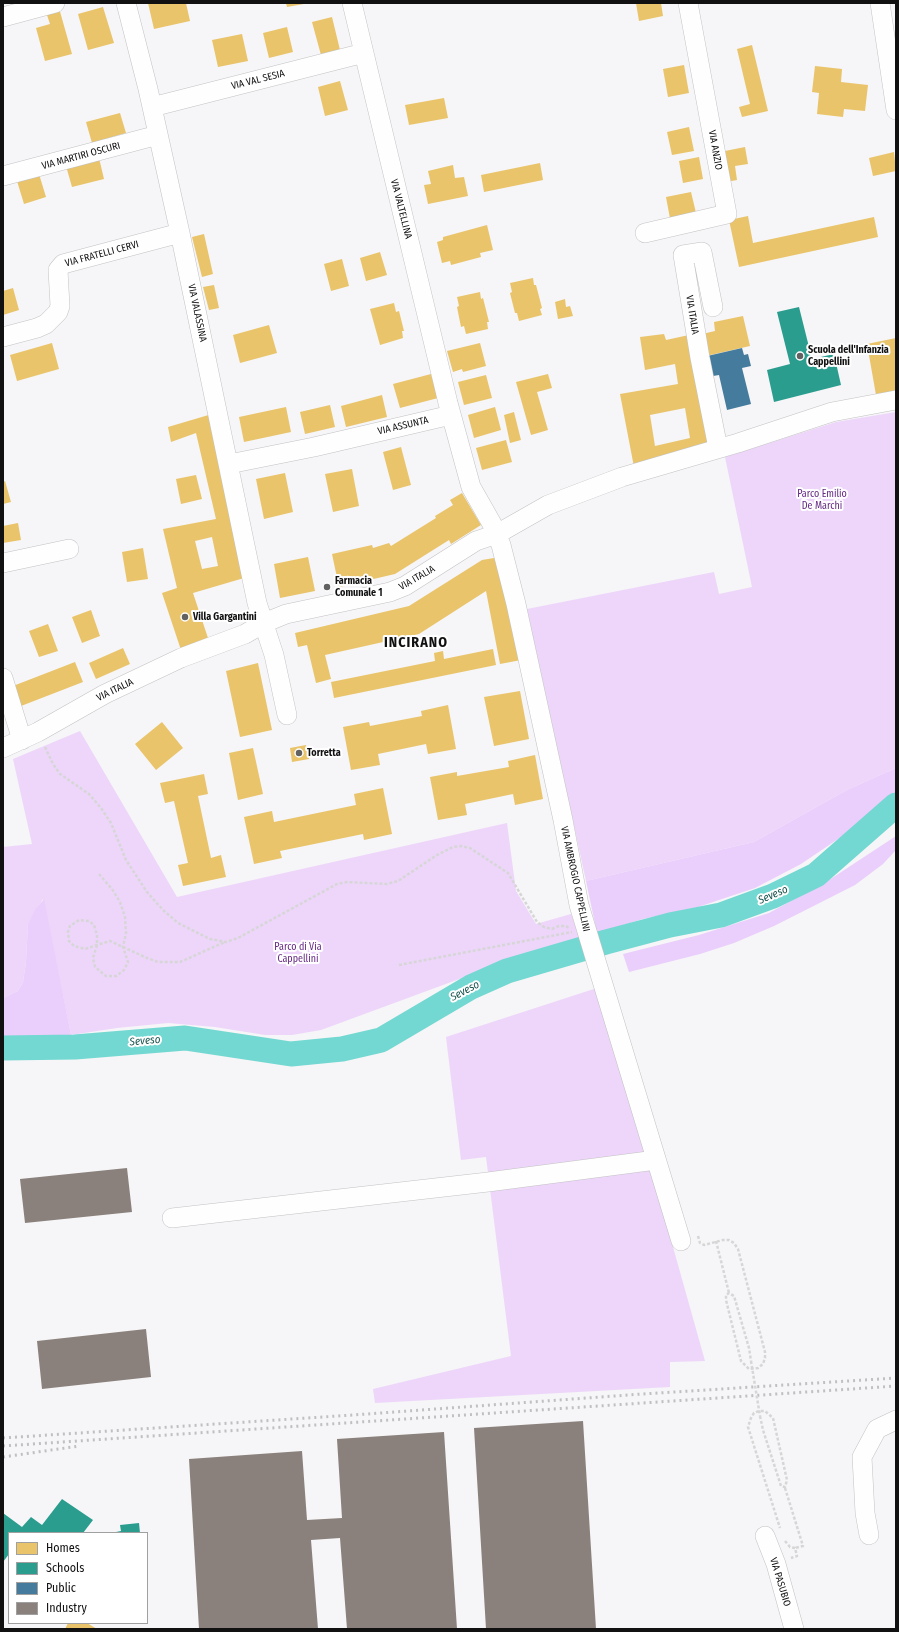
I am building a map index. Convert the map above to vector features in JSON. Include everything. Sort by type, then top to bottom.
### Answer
[{"type":"street","points":[[3,17],[55,3]]},
{"type":"street","name":"VIA VALASSINA","points":[[126,3],[152,107],[180,233],[257,603],[274,655],[287,715]]},
{"type":"street","name":"VIA VALTELLINA","points":[[352,3],[451,415]]},
{"type":"street","name":"VIA ANZIO","points":[[645,233],[727,214],[688,3]]},
{"type":"street","points":[[880,3],[894,82],[896,110]]},
{"type":"street","name":"VIA VAL SESIA","points":[[152,107],[364,53]]},
{"type":"street","name":"VIA MARTIRI OSCURI","points":[[3,176],[158,135]]},
{"type":"street","name":"VIA FRATELLI CERVI","points":[[3,337],[37,328],[46,324],[58,312],[60,306],[58,270],[63,264],[180,233]]},
{"type":"street","name":"VIA ITALIA","points":[[713,307],[702,252],[682,255],[718,448]]},
{"type":"street","name":"VIA ITALIA","points":[[3,748],[30,736],[105,694],[181,658],[245,634],[264,623],[286,614],[390,592],[405,586],[476,541],[497,534],[548,504],[622,477],[832,412],[896,400]]},
{"type":"street","points":[[451,415],[470,487],[497,534]]},
{"type":"street","name":"VIA ASSUNTA","points":[[229,464],[314,447],[451,415]]},
{"type":"street","name":"VIA AMBROGIO CAPPELLINI","points":[[497,534],[516,604],[561,813],[579,904],[578,935],[596,962],[681,1241]]},
{"type":"street","points":[[3,563],[69,549]]},
{"type":"street","points":[[3,678],[30,736]]},
{"type":"street","points":[[172,1218],[488,1182],[656,1160]]},
{"type":"street","points":[[869,1535],[865,1512],[862,1457],[877,1429],[896,1420]]},
{"type":"street","name":"VIA PASUBIO","points":[[776,1535],[776,1564],[794,1629]]},
{"type":"path","points":[[30,736],[60,774],[89,794],[101,808],[111,823],[126,860],[134,874],[163,910],[178,923],[192,931],[210,939],[226,942]]},
{"type":"path","points":[[99,874],[112,889],[120,902],[125,917],[126,933],[123,947],[128,962],[124,970],[116,976],[106,976],[95,967],[93,958],[97,946],[97,935],[94,925],[89,921],[79,920],[70,926],[68,932],[69,941],[74,946],[85,949],[97,946],[110,941],[123,947],[147,958],[158,962],[180,962],[238,938],[337,884],[347,882],[387,884],[398,881],[437,855],[453,847],[461,846],[470,848],[508,873],[537,922],[544,927],[552,929],[559,926],[566,926],[578,935]]},
{"type":"path","points":[[399,965],[578,935]]},
{"type":"path","points":[[729,1293],[726,1295],[726,1300],[741,1361],[749,1369],[758,1368],[763,1364],[765,1352],[738,1249],[734,1243],[729,1240],[716,1241],[729,1293],[734,1296],[749,1348],[752,1361],[760,1416],[763,1430],[779,1482],[781,1486],[785,1487]]},
{"type":"path","points":[[759,1411],[765,1411],[773,1418],[787,1480],[785,1487],[803,1546],[795,1548],[790,1547],[776,1535],[748,1427],[750,1418],[759,1411]]},
{"type":"path","points":[[776,1564],[797,1556],[795,1548]]},
{"type":"green space","name":"Parco Emilio De Marchi","points":[[896,412],[896,768],[847,790],[754,842],[586,881],[527,609],[714,572],[719,594],[752,587],[725,457],[836,422]]},
{"type":"green space","name":"Parco di Via Cappellini","points":[[80,731],[177,897],[507,823],[516,891],[536,924],[571,914],[580,939],[481,971],[321,1030],[292,1035],[265,1035],[215,1027],[168,1023],[117,1028],[71,1035],[43,899],[28,924],[26,962],[23,982],[18,991],[3,998],[3,847],[32,844],[13,759]]},
{"type":"green space","points":[[600,987],[705,1361],[670,1362],[670,1387],[375,1403],[373,1389],[511,1356],[486,1157],[461,1160],[446,1037]]},
{"type":"shaded area","points":[[896,768],[896,794],[841,837],[801,864],[755,888],[698,907],[643,919],[597,933],[586,881],[754,842],[847,790]]},
{"type":"shaded area","points":[[896,836],[896,850],[883,864],[855,885],[774,926],[734,943],[700,954],[629,972],[623,954],[699,935],[769,913],[826,882]]},
{"type":"shaded area","points":[[44,899],[71,1035],[3,1040],[3,998],[18,991],[23,982],[26,962],[28,924],[35,910]]},
{"type":"building: Homes","points":[[148,3],[186,3],[190,21],[154,29]]},
{"type":"building: Homes","points":[[286,3],[304,3],[304,4],[287,7]]},
{"type":"building: Homes","points":[[636,3],[661,3],[663,16],[639,21]]},
{"type":"building: Homes","points":[[103,7],[114,43],[88,50],[78,14]]},
{"type":"building: Homes","points":[[59,8],[72,54],[45,61],[36,28],[50,24],[46,12]]},
{"type":"building: Homes","points":[[332,17],[340,50],[321,55],[312,22]]},
{"type":"building: Homes","points":[[287,27],[293,52],[269,58],[263,33]]},
{"type":"building: Homes","points":[[242,34],[248,61],[218,67],[212,40]]},
{"type":"building: Homes","points":[[752,45],[768,111],[742,117],[739,107],[750,104],[737,49]]},
{"type":"building: Homes","points":[[684,65],[689,93],[668,97],[663,69]]},
{"type":"building: Homes","points":[[815,66],[842,69],[841,82],[868,85],[865,111],[844,109],[843,117],[817,114],[819,93],[812,92]]},
{"type":"building: Homes","points":[[340,81],[348,110],[325,116],[318,87]]},
{"type":"building: Homes","points":[[444,98],[448,118],[409,125],[405,105]]},
{"type":"building: Homes","points":[[120,113],[126,133],[92,143],[86,122]]},
{"type":"building: Homes","points":[[689,127],[694,151],[672,155],[667,132]]},
{"type":"building: Homes","points":[[745,147],[748,164],[735,166],[737,180],[726,182],[720,152]]},
{"type":"building: Homes","points":[[894,152],[896,171],[873,176],[869,158]]},
{"type":"building: Homes","points":[[699,157],[703,179],[683,183],[679,161]]},
{"type":"building: Homes","points":[[99,158],[104,179],[72,187],[66,166]]},
{"type":"building: Homes","points":[[540,163],[543,180],[484,192],[481,175]]},
{"type":"building: Homes","points":[[453,165],[455,178],[464,177],[468,196],[428,204],[424,185],[431,184],[428,171]]},
{"type":"building: Homes","points":[[39,174],[46,197],[24,204],[17,181]]},
{"type":"building: Homes","points":[[691,192],[697,217],[671,224],[666,197]]},
{"type":"building: Homes","points":[[748,216],[753,243],[874,217],[878,237],[739,267],[729,220]]},
{"type":"building: Homes","points":[[487,225],[493,250],[480,253],[481,257],[451,265],[450,261],[442,263],[437,242],[443,240],[443,237]]},
{"type":"building: Homes","points":[[204,234],[213,274],[202,277],[192,237]]},
{"type":"building: Homes","points":[[380,252],[387,275],[366,281],[360,258]]},
{"type":"building: Homes","points":[[342,259],[349,286],[331,291],[324,264]]},
{"type":"building: Homes","points":[[533,278],[542,308],[540,309],[542,315],[519,321],[517,313],[515,313],[510,293],[512,292],[510,283]]},
{"type":"building: Homes","points":[[214,285],[219,308],[209,310],[203,287]]},
{"type":"building: Homes","points":[[13,288],[19,310],[3,315],[3,291]]},
{"type":"building: Homes","points":[[480,292],[489,322],[487,322],[488,329],[466,334],[464,326],[461,327],[457,307],[459,306],[457,297]]},
{"type":"building: Homes","points":[[565,299],[566,307],[570,306],[573,316],[558,319],[555,302]]},
{"type":"building: Homes","points":[[394,303],[396,312],[399,311],[404,331],[402,331],[403,338],[380,345],[370,309]]},
{"type":"building: Homes","points":[[743,316],[750,346],[706,356],[698,335],[715,331],[714,322]]},
{"type":"building: Homes","points":[[269,325],[277,353],[240,363],[233,335]]},
{"type":"building: Homes","points":[[664,334],[666,340],[689,335],[713,443],[634,467],[620,394],[678,384],[675,364],[645,370],[640,337]],"holes":[[[685,408],[690,438],[655,446],[650,415]]]},
{"type":"building: Homes","points":[[896,338],[896,391],[876,395],[867,344]]},
{"type":"building: Homes","points":[[52,343],[59,369],[17,381],[10,355]]},
{"type":"building: Homes","points":[[480,343],[486,366],[463,372],[462,369],[453,372],[447,351]]},
{"type":"building: Homes","points":[[431,374],[438,398],[400,408],[393,384]]},
{"type":"building: Homes","points":[[548,374],[552,388],[537,392],[548,430],[531,435],[516,382]]},
{"type":"building: Homes","points":[[486,375],[492,398],[464,405],[458,382]]},
{"type":"building: Homes","points":[[382,395],[387,417],[346,427],[341,406]]},
{"type":"building: Homes","points":[[330,405],[335,427],[305,434],[300,412]]},
{"type":"building: Homes","points":[[286,407],[291,432],[244,442],[239,417]]},
{"type":"building: Homes","points":[[495,407],[501,430],[474,438],[468,415]]},
{"type":"building: Homes","points":[[514,412],[521,440],[510,443],[504,415]]},
{"type":"building: Homes","points":[[212,414],[244,578],[193,593],[209,641],[183,656],[162,593],[177,588],[163,529],[216,519],[196,433],[171,442],[168,427]],"holes":[[[212,537],[218,566],[202,569],[195,541]]]},
{"type":"building: Homes","points":[[506,440],[512,462],[482,470],[476,448]]},
{"type":"building: Homes","points":[[401,447],[411,485],[393,490],[383,452]]},
{"type":"building: Homes","points":[[352,469],[359,506],[333,512],[325,474]]},
{"type":"building: Homes","points":[[285,473],[293,512],[264,519],[256,479]]},
{"type":"building: Homes","points":[[196,475],[202,499],[181,504],[176,479]]},
{"type":"building: Homes","points":[[5,481],[11,502],[3,504],[3,482]]},
{"type":"building: Homes","points":[[462,493],[481,525],[451,544],[449,540],[395,574],[339,587],[332,554],[372,545],[373,548],[389,543],[391,546],[436,518],[435,516],[453,505],[450,500]]},
{"type":"building: Homes","points":[[18,523],[21,540],[3,543],[3,526]]},
{"type":"building: Homes","points":[[143,548],[148,579],[127,582],[122,552]]},
{"type":"building: Homes","points":[[308,557],[315,591],[280,598],[274,564]]},
{"type":"building: Homes","points":[[500,557],[521,660],[500,664],[486,591],[419,634],[325,655],[331,679],[316,683],[307,645],[298,647],[295,633],[409,606],[482,560]]},
{"type":"building: Homes","points":[[91,610],[100,636],[82,643],[72,617]]},
{"type":"building: Homes","points":[[48,624],[58,651],[39,657],[29,631]]},
{"type":"building: Homes","points":[[123,648],[130,664],[96,679],[89,663]]},
{"type":"building: Homes","points":[[493,649],[496,665],[334,698],[331,682],[435,661],[434,653],[443,651],[444,659]]},
{"type":"building: Homes","points":[[75,662],[83,682],[21,706],[13,686]]},
{"type":"building: Homes","points":[[258,663],[272,730],[240,737],[226,671]]},
{"type":"building: Homes","points":[[520,691],[529,739],[494,746],[484,697]]},
{"type":"building: Homes","points":[[448,705],[456,749],[428,754],[426,744],[378,754],[380,765],[351,770],[343,727],[369,722],[370,726],[422,716],[421,711]]},
{"type":"building: Homes","points":[[162,722],[183,748],[156,770],[135,744]]},
{"type":"building: Homes","name":"Torretta","points":[[306,745],[309,759],[292,762],[290,748]]},
{"type":"building: Homes","points":[[253,748],[263,794],[238,800],[229,753]]},
{"type":"building: Homes","points":[[535,755],[543,799],[515,805],[513,794],[465,804],[467,815],[438,820],[430,777],[457,772],[457,776],[509,767],[508,761]]},
{"type":"building: Homes","points":[[204,774],[208,794],[198,796],[211,858],[221,855],[226,877],[183,886],[178,865],[188,863],[174,801],[165,803],[160,783]]},
{"type":"building: Homes","points":[[383,788],[392,834],[364,840],[363,834],[280,851],[282,858],[254,864],[244,817],[272,811],[274,822],[356,805],[354,794]]},
{"type":"building: Homes","points":[[68,1624],[89,1624],[97,1629],[65,1629]]},
{"type":"building: Schools","name":"Scuola dell'Infanzia Cappellini","points":[[799,307],[812,359],[834,354],[841,385],[774,402],[767,370],[790,364],[777,312]]},
{"type":"building: Schools","points":[[62,1499],[93,1520],[84,1532],[8,1532],[8,1555],[3,1562],[3,1513],[22,1527],[31,1517],[42,1525]]},
{"type":"building: Schools","points":[[139,1523],[140,1532],[116,1532],[121,1531],[120,1525]]},
{"type":"building: Public","points":[[742,348],[744,355],[748,354],[751,366],[742,368],[751,404],[727,410],[719,375],[707,377],[703,357]]},
{"type":"building: Industry","points":[[127,1168],[132,1212],[25,1223],[20,1179]]},
{"type":"building: Industry","points":[[146,1329],[151,1377],[42,1389],[37,1341]]},
{"type":"building: Industry","points":[[583,1421],[596,1629],[486,1629],[474,1428]]},
{"type":"building: Industry","points":[[444,1432],[457,1629],[347,1629],[340,1538],[311,1540],[318,1629],[199,1629],[189,1459],[302,1451],[307,1520],[342,1518],[337,1439]]},
{"type":"waterway","name":"Seveso","points":[[3,1048],[75,1047],[185,1038],[291,1054],[342,1049],[381,1040],[471,987],[507,971],[670,925],[721,915],[773,896],[816,875],[896,805]]},
{"type":"railway","points":[[3,1438],[896,1378]]},
{"type":"railway","points":[[3,1446],[896,1386]]},
{"type":"railway","points":[[3,1457],[79,1446]]},
{"type":"place","name":"Scuola dell'Infanzia Cappellini","points":[[800,356]]},
{"type":"place","name":"Farmacia Comunale 1","points":[[327,587]]},
{"type":"place","name":"Villa Gargantini","points":[[185,617]]},
{"type":"place","name":"Torretta","points":[[299,753]]},
{"type":"district","name":"INCIRANO","points":[[416,643]]}]
